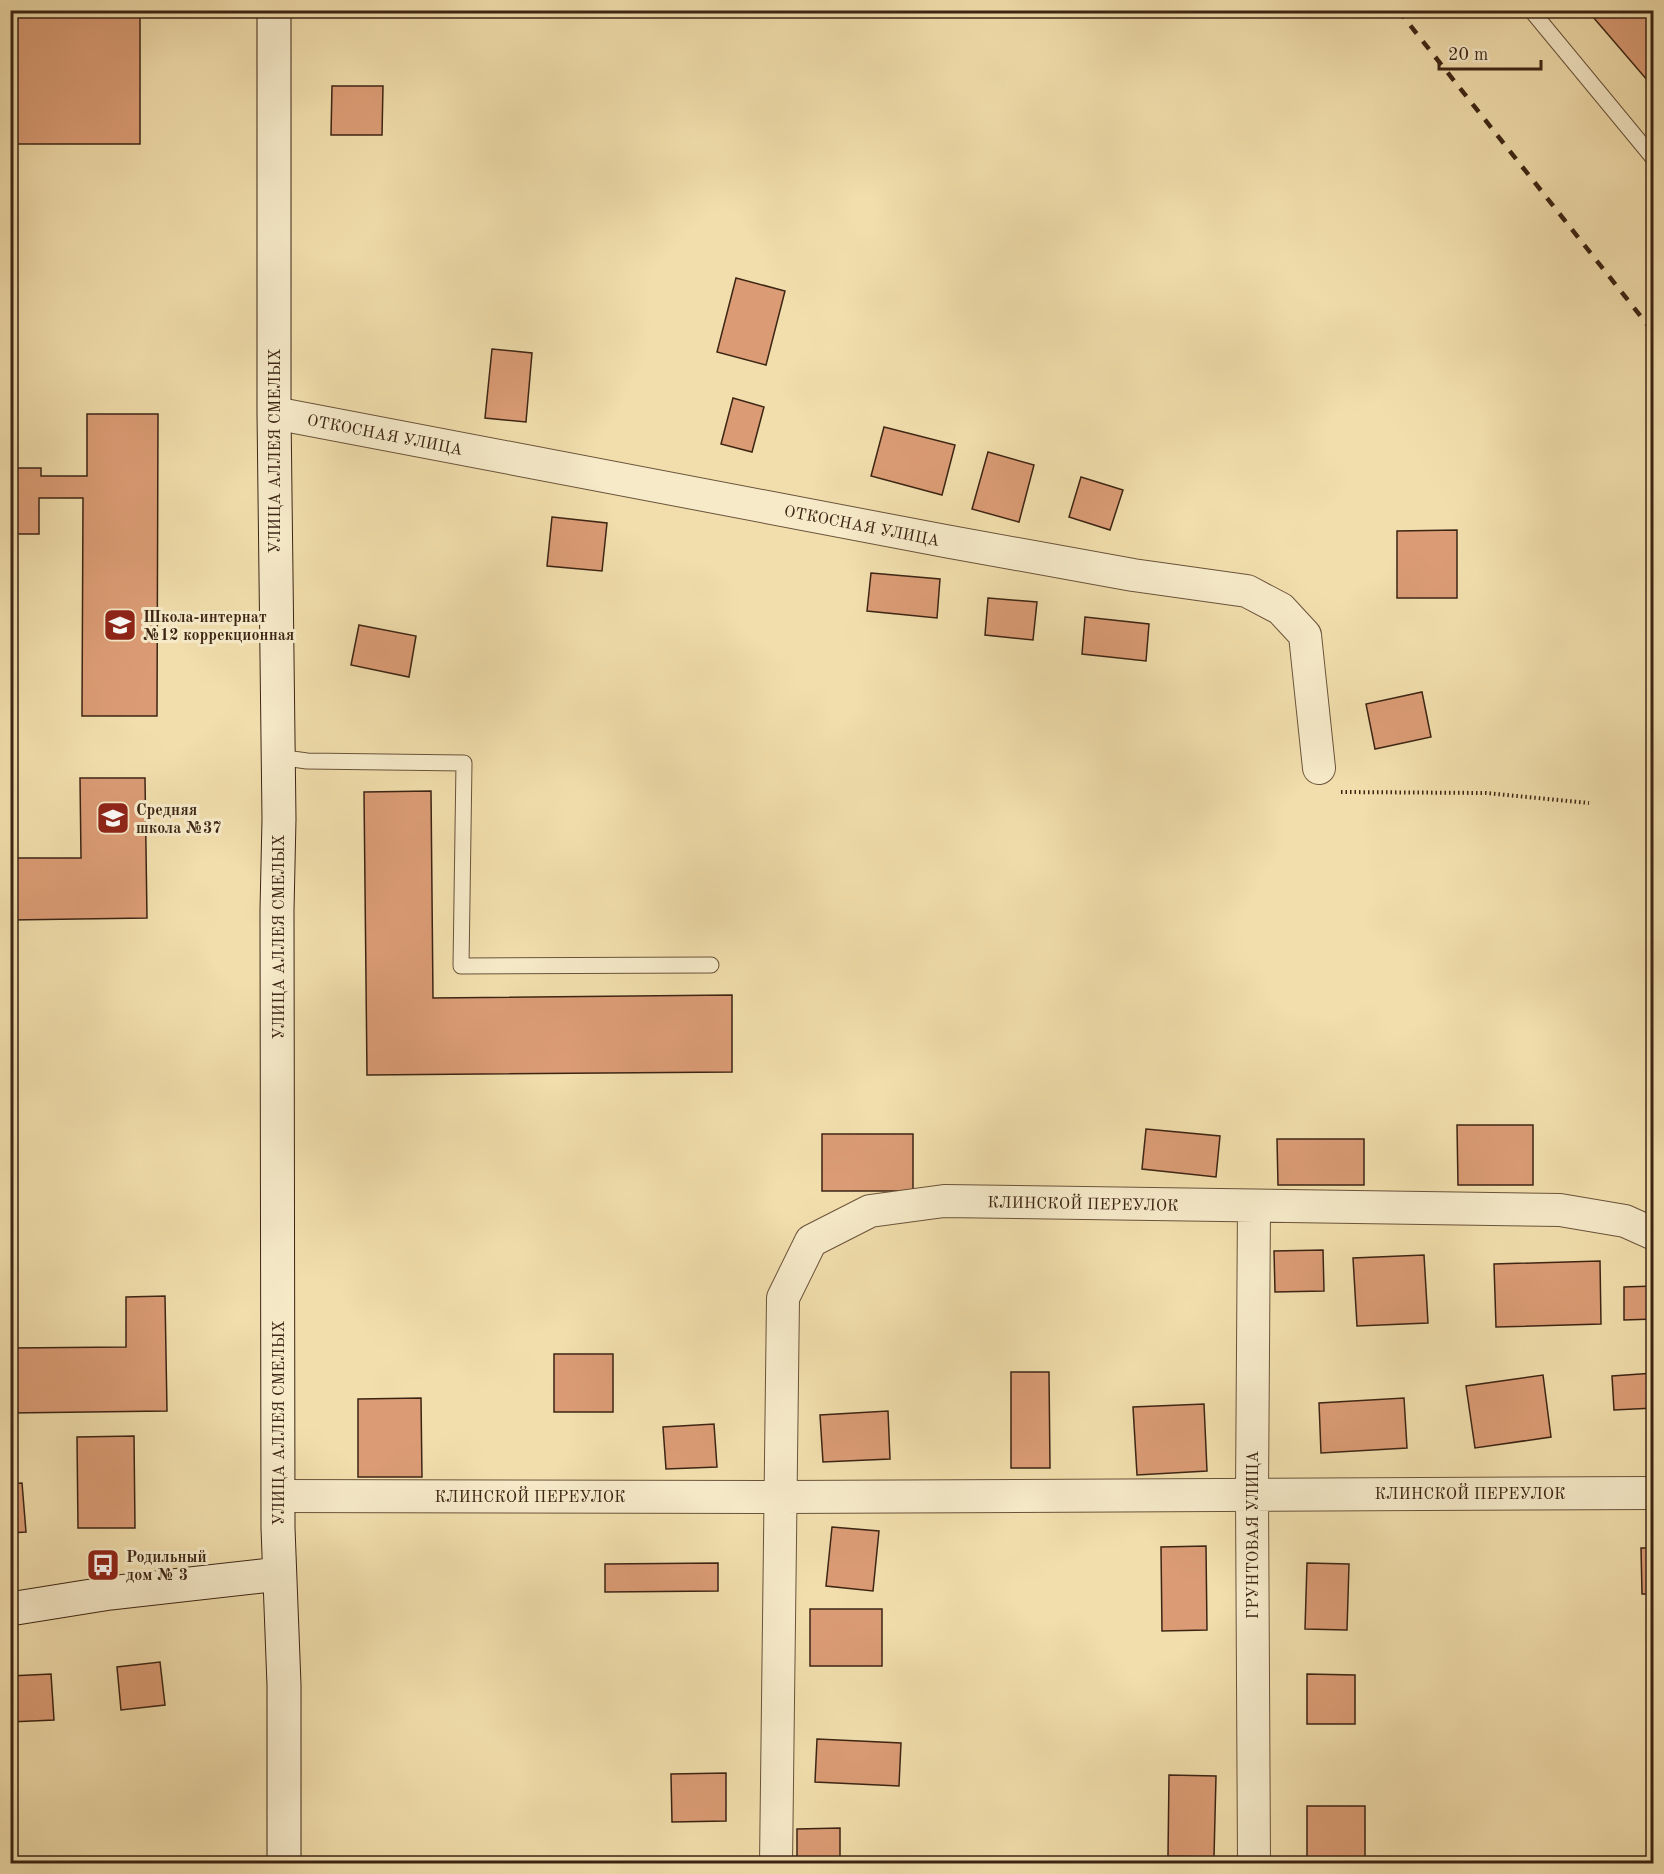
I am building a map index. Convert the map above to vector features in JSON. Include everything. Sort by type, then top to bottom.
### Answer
[{"type":"main road","name":"УЛИЦА АЛЛЕЯ СМЕЛЫХ","points":[[274,10],[274,413],[278,757],[278,1496],[284,1685],[284,1863]]},
{"type":"main road","points":[[10,1609],[110,1593],[279,1574]]},
{"type":"street","name":"ОТКОСНАЯ УЛИЦА","points":[[274,413],[957,543],[1133,575],[1247,591],[1281,609],[1305,635],[1318,768]]},
{"type":"street","name":"КЛИНСКОЙ ПЕРЕУЛОК","points":[[776,1863],[783,1298],[811,1240],[870,1211],[944,1201],[1560,1210],[1625,1221],[1653,1234]]},
{"type":"street","name":"ГРУНТОВАЯ УЛИЦА","points":[[1254,1206],[1252,1494],[1254,1863]]},
{"type":"street","name":"КЛИНСКОЙ ПЕРЕУЛОК","points":[[278,1496],[782,1497],[1653,1493]]},
{"type":"lane","points":[[1531,10],[1653,159]]},
{"type":"lane","points":[[278,757],[307,761],[464,763],[461,966],[711,965]]},
{"type":"path","points":[[1318,768],[1329,791],[1486,793],[1589,803]]},
{"type":"green space","points":[[11,989],[14,989],[13,1068],[10,1068]]},
{"type":"building","points":[[10,10],[140,10],[140,144],[10,144]]},
{"type":"building","points":[[1587,10],[1654,10],[1654,88]]},
{"type":"building","points":[[332,86],[383,86],[382,135],[331,135]]},
{"type":"building","points":[[736,278],[785,291],[766,365],[717,352]]},
{"type":"building","points":[[492,349],[532,353],[526,422],[485,418]]},
{"type":"building","points":[[733,398],[764,407],[752,452],[721,444]]},
{"type":"building","name":"Школа-интернат №12 коррекционная","points":[[87,414],[158,414],[157,716],[82,716],[83,498],[39,498],[39,534],[10,534],[10,468],[41,468],[41,476],[87,476]]},
{"type":"building","points":[[884,427],[955,445],[942,495],[871,476]]},
{"type":"building","points":[[988,452],[1034,465],[1019,522],[972,509]]},
{"type":"building","points":[[1081,477],[1123,490],[1110,530],[1069,517]]},
{"type":"building","points":[[552,517],[607,523],[602,571],[547,566]]},
{"type":"building","points":[[1457,530],[1457,598],[1397,598],[1397,531]]},
{"type":"building","points":[[871,573],[940,579],[937,618],[867,611]]},
{"type":"building","points":[[988,598],[1037,602],[1033,640],[985,635]]},
{"type":"building","points":[[1085,617],[1149,624],[1146,661],[1082,654]]},
{"type":"building","points":[[359,625],[416,636],[409,677],[351,665]]},
{"type":"building","points":[[1422,692],[1431,737],[1375,749],[1366,704]]},
{"type":"building","name":"Средняя школа №37","points":[[80,778],[145,778],[147,918],[10,920],[10,858],[81,858]]},
{"type":"building","points":[[431,791],[433,998],[732,995],[732,1072],[367,1075],[364,792]]},
{"type":"building","points":[[10,1116],[14,1116],[14,1145],[10,1145]]},
{"type":"building","points":[[1457,1125],[1533,1125],[1533,1185],[1458,1185]]},
{"type":"building","points":[[1146,1129],[1220,1136],[1216,1177],[1142,1169]]},
{"type":"building","points":[[822,1134],[913,1134],[913,1191],[822,1191]]},
{"type":"building","points":[[1277,1139],[1364,1139],[1364,1185],[1278,1185]]},
{"type":"building","points":[[1323,1250],[1324,1291],[1275,1292],[1274,1251]]},
{"type":"building","points":[[1424,1255],[1428,1323],[1357,1326],[1353,1258]]},
{"type":"building","points":[[1600,1261],[1601,1324],[1496,1327],[1494,1264]]},
{"type":"building","points":[[1654,1286],[1654,1319],[1624,1320],[1624,1287]]},
{"type":"building","points":[[165,1296],[167,1411],[10,1413],[10,1348],[126,1347],[126,1297]]},
{"type":"building","points":[[554,1354],[613,1354],[613,1412],[554,1412]]},
{"type":"building","points":[[1011,1372],[1049,1372],[1050,1468],[1011,1468]]},
{"type":"building","points":[[1654,1373],[1654,1408],[1614,1410],[1612,1376]]},
{"type":"building","points":[[1543,1375],[1551,1437],[1475,1448],[1466,1386]]},
{"type":"building","points":[[421,1398],[422,1477],[358,1477],[358,1399]]},
{"type":"building","points":[[1404,1398],[1407,1448],[1321,1453],[1319,1403]]},
{"type":"building","points":[[1204,1404],[1207,1471],[1137,1475],[1133,1407]]},
{"type":"building","points":[[888,1411],[890,1459],[823,1462],[820,1415]]},
{"type":"building","points":[[714,1424],[717,1467],[666,1469],[663,1427]]},
{"type":"building","points":[[134,1436],[135,1528],[78,1528],[77,1437]]},
{"type":"building","points":[[22,1483],[26,1532],[10,1533],[10,1484]]},
{"type":"building","points":[[832,1527],[879,1531],[873,1591],[826,1586]]},
{"type":"building","points":[[1206,1546],[1207,1630],[1162,1631],[1161,1547]]},
{"type":"building","points":[[1641,1548],[1654,1548],[1654,1594],[1642,1594]]},
{"type":"building","points":[[718,1563],[718,1591],[605,1592],[605,1564]]},
{"type":"building","points":[[1307,1563],[1349,1564],[1347,1630],[1305,1629]]},
{"type":"building","points":[[810,1609],[882,1609],[882,1666],[810,1666]]},
{"type":"building","points":[[160,1662],[165,1705],[121,1710],[117,1667]]},
{"type":"building","points":[[1652,1665],[1654,1665],[1654,1737],[1651,1737]]},
{"type":"building","points":[[51,1674],[54,1720],[10,1722],[10,1676]]},
{"type":"building","points":[[1307,1674],[1355,1675],[1355,1724],[1307,1724]]},
{"type":"building","points":[[817,1739],[901,1743],[899,1786],[815,1782]]},
{"type":"building","points":[[726,1773],[726,1821],[672,1822],[671,1774]]},
{"type":"building","points":[[1169,1775],[1216,1776],[1214,1857],[1168,1856]]},
{"type":"building","points":[[1307,1806],[1365,1806],[1365,1864],[1307,1864]]},
{"type":"building","points":[[840,1828],[840,1864],[797,1864],[797,1829]]},
{"type":"railway","points":[[1398,10],[1654,333]]},
{"type":"place","name":"Школа-интернат №12 коррекционная","points":[[120,625]]},
{"type":"place","name":"Средняя школа №37","points":[[113,818]]},
{"type":"place","name":"Родильный дом № 3","points":[[103,1565]]}]
